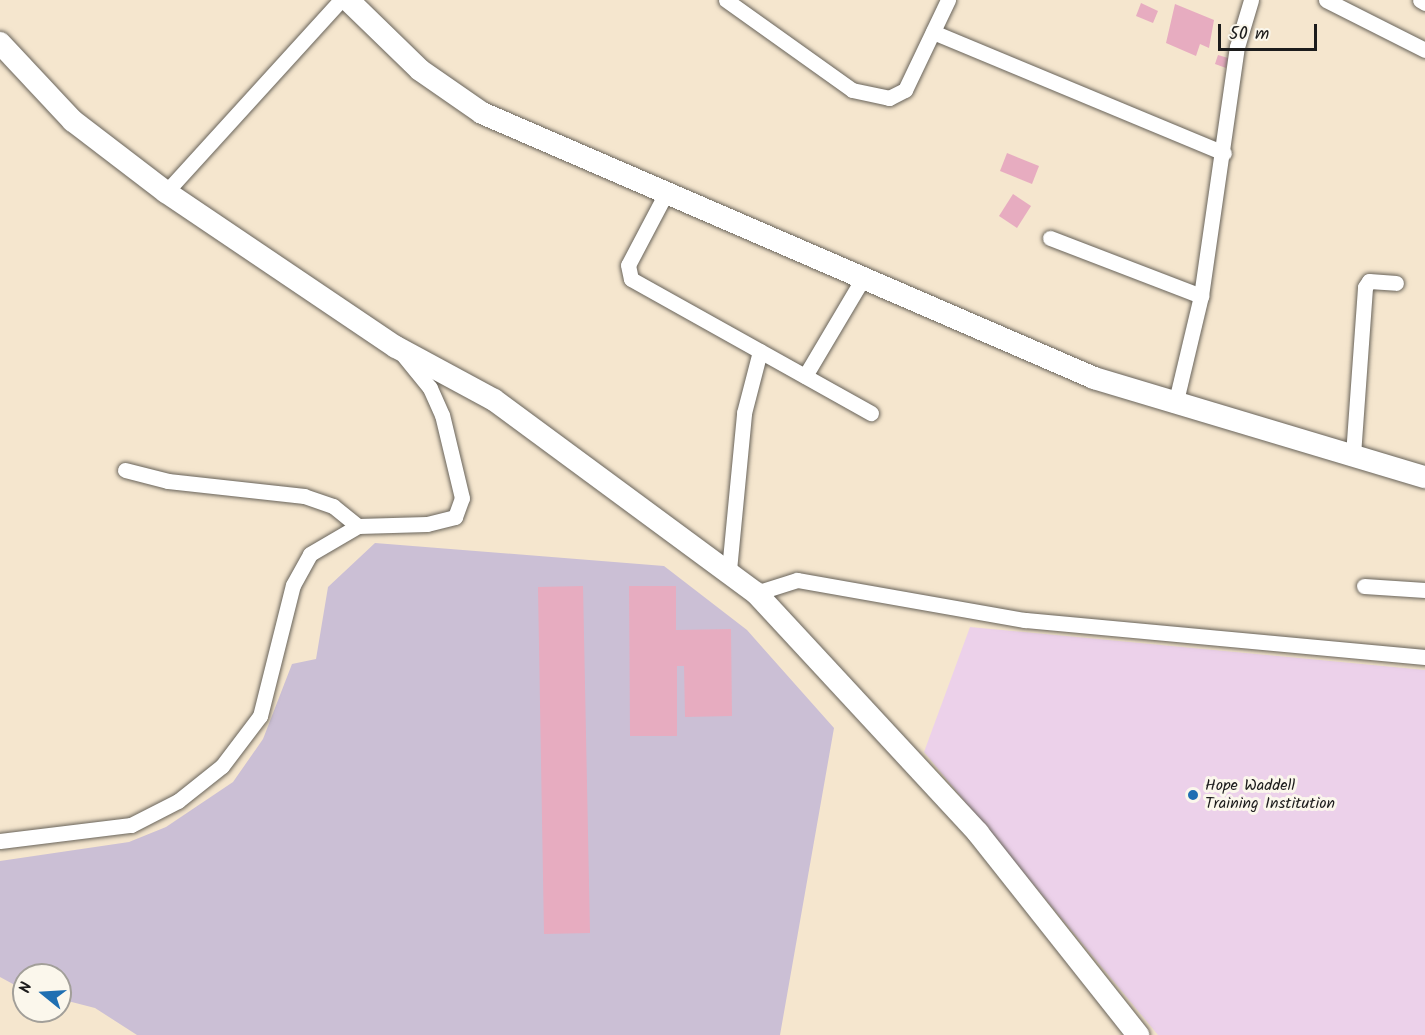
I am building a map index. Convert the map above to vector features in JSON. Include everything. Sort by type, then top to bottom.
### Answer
[{"type":"street","points":[[166,192],[341,0]]},
{"type":"street","points":[[348,0],[420,70],[461,101],[862,280],[1022,350],[1175,405],[1425,477]]},
{"type":"street","points":[[726,0],[768,34],[870,96],[889,98],[905,90],[948,0]]},
{"type":"street","points":[[1175,405],[1201,296],[1224,153],[1237,47],[1251,0]]},
{"type":"street","points":[[1326,0],[1425,50]]},
{"type":"street","points":[[1420,0],[1425,3]]},
{"type":"street","points":[[933,32],[1224,153]]},
{"type":"street","points":[[0,44],[73,121],[166,192],[396,347],[494,400],[756,592],[978,833],[1138,1035]]},
{"type":"street","points":[[666,193],[626,272],[871,413]]},
{"type":"street","points":[[1050,238],[1201,296]]},
{"type":"street","points":[[805,376],[862,280]]},
{"type":"street","points":[[1353,455],[1365,287],[1369,281],[1396,283]]},
{"type":"street","points":[[0,841],[131,825],[178,801],[222,766],[260,716],[300,569],[324,542],[358,525],[449,521],[462,505],[442,415],[430,388],[396,347]]},
{"type":"street","points":[[729,570],[744,412],[760,351]]},
{"type":"street","points":[[125,470],[168,481],[304,496],[333,506],[358,525]]},
{"type":"street","points":[[756,592],[797,580],[856,586],[1025,620],[1425,657]]},
{"type":"street","points":[[1364,586],[1425,590]]},
{"type":"shaded area","points":[[375,543],[664,566],[747,630],[834,728],[780,1035],[137,1035],[95,1008],[72,1002],[72,963],[12,963],[12,984],[0,977],[0,861],[129,842],[166,827],[233,782],[263,739],[292,664],[316,659],[328,587]]},
{"type":"shaded area","name":"Hope Waddell Training Institution","points":[[970,627],[1425,670],[1425,1035],[1158,1035],[924,752]]},
{"type":"building","points":[[1141,3],[1158,11],[1153,23],[1136,16]]},
{"type":"building","points":[[1175,4],[1214,20],[1209,48],[1200,44],[1196,56],[1166,43]]},
{"type":"building","points":[[1218,55],[1228,58],[1226,68],[1215,64]]},
{"type":"building","points":[[1007,153],[1039,166],[1032,184],[1000,171]]},
{"type":"building","points":[[1013,194],[1031,206],[1017,228],[999,216]]},
{"type":"building","points":[[583,586],[590,933],[544,934],[538,587]]},
{"type":"building","points":[[629,586],[676,586],[676,630],[731,629],[732,716],[685,717],[684,666],[677,666],[677,736],[630,736]]},
{"type":"place","name":"Hope Waddell Training Institution","points":[[1193,795]]}]
